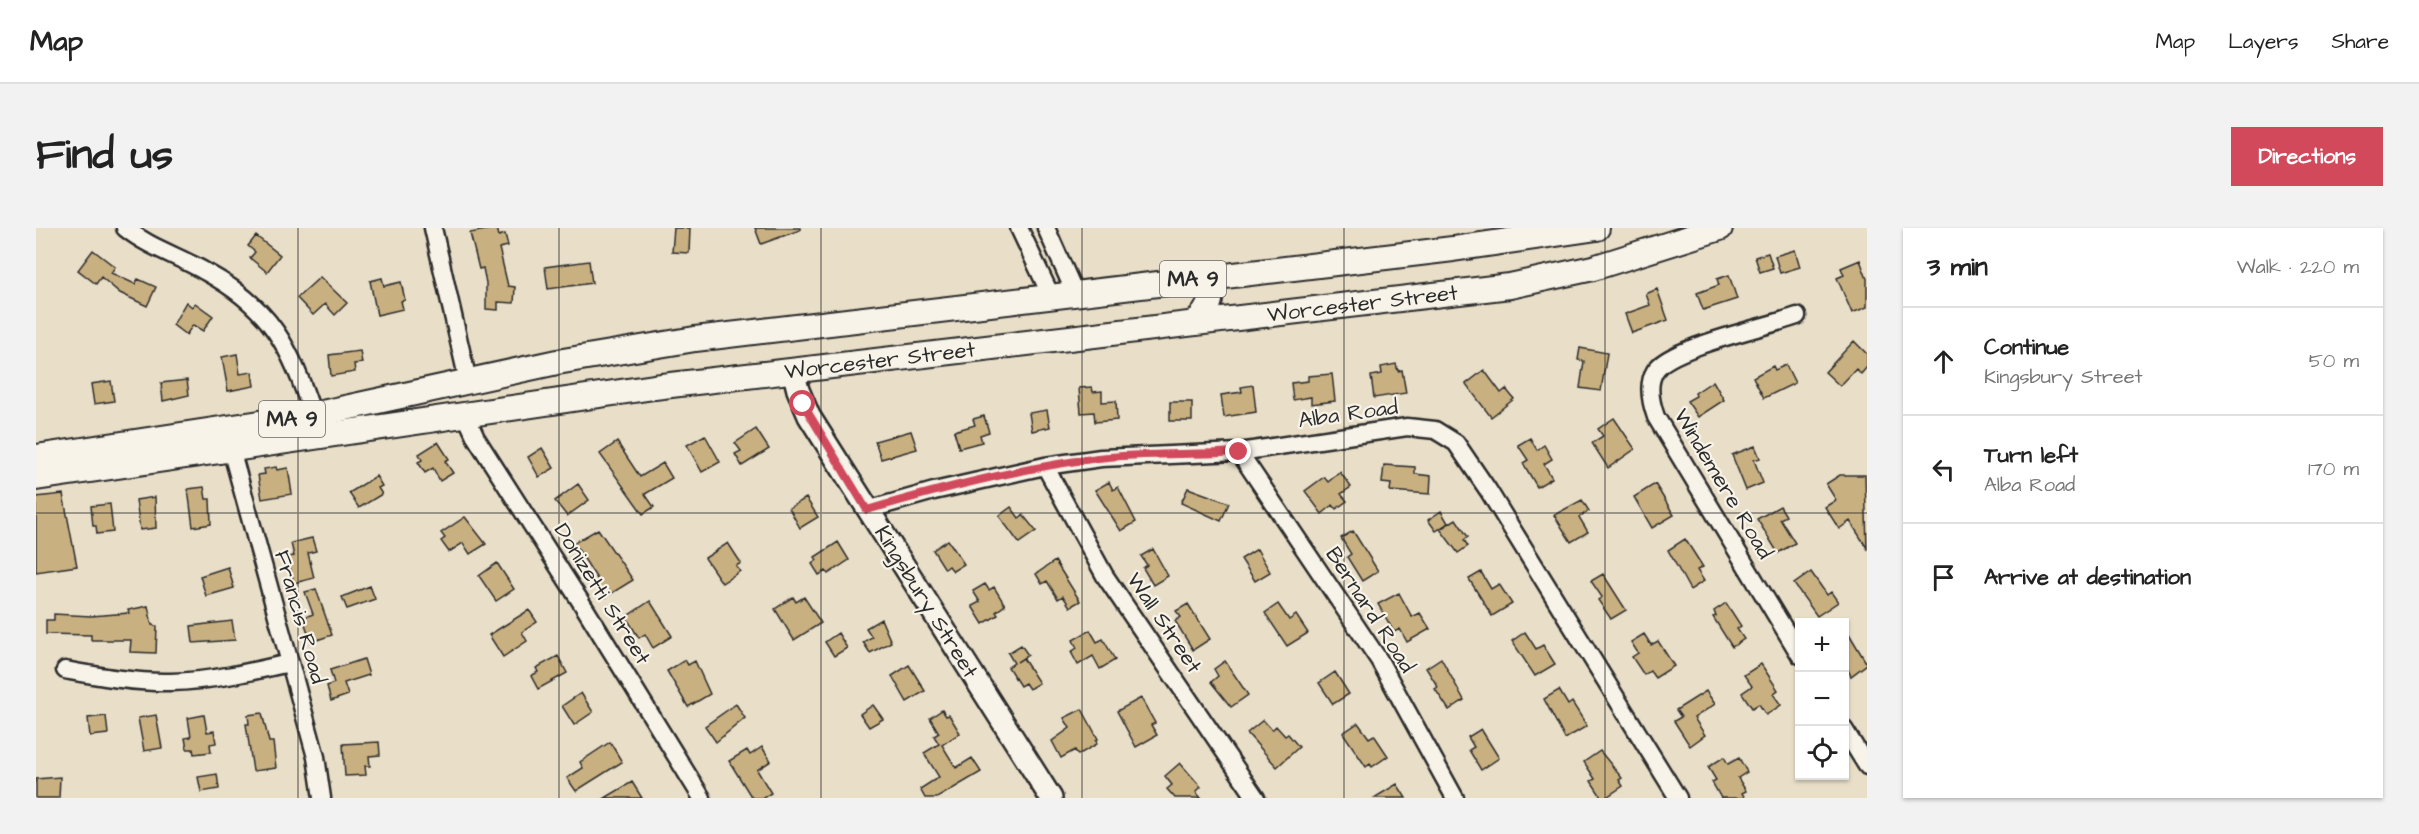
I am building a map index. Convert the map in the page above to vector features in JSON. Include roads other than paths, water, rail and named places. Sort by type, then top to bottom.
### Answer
[{"type":"highway","name":"Worcester Street","points":[[36,457],[313,415],[545,364],[723,335],[1509,242],[1597,228]]},
{"type":"highway","name":"Worcester Street","points":[[36,478],[548,402],[793,370],[1519,285],[1593,268],[1720,228]]},
{"type":"highway","points":[[1195,323],[1206,312],[1210,300],[1210,289],[1200,278]]},
{"type":"highway","points":[[545,364],[541,386],[548,402]]},
{"type":"main road","name":"Kingsbury Street","points":[[793,370],[806,410],[867,510],[1051,798]]},
{"type":"street","points":[[125,228],[141,241],[207,272],[249,300],[279,332],[297,367],[313,415]]},
{"type":"street","points":[[433,228],[468,381]]},
{"type":"street","points":[[1019,228],[1051,296]]},
{"type":"street","points":[[1046,228],[1075,293]]},
{"type":"street","name":"Windemere Road","points":[[1795,647],[1656,417],[1650,401],[1654,373],[1663,361],[1708,342],[1765,328],[1797,316]]},
{"type":"street","name":"Donizetti Street","points":[[465,414],[476,438],[702,798]]},
{"type":"street","name":"Alba Road","points":[[867,510],[934,491],[1045,466],[1101,458],[1239,452],[1407,427],[1435,430],[1456,443],[1678,798]]},
{"type":"street","name":"Francis Road","points":[[231,449],[316,757],[322,798]]},
{"type":"street","name":"Bernard Road","points":[[1239,452],[1378,660],[1455,798]]},
{"type":"street","name":"Wall Street","points":[[1045,466],[1105,576],[1256,798]]},
{"type":"street","points":[[65,669],[108,677],[170,682],[227,677],[289,663]]},
{"type":"street","points":[[1849,736],[1867,766]]}]
